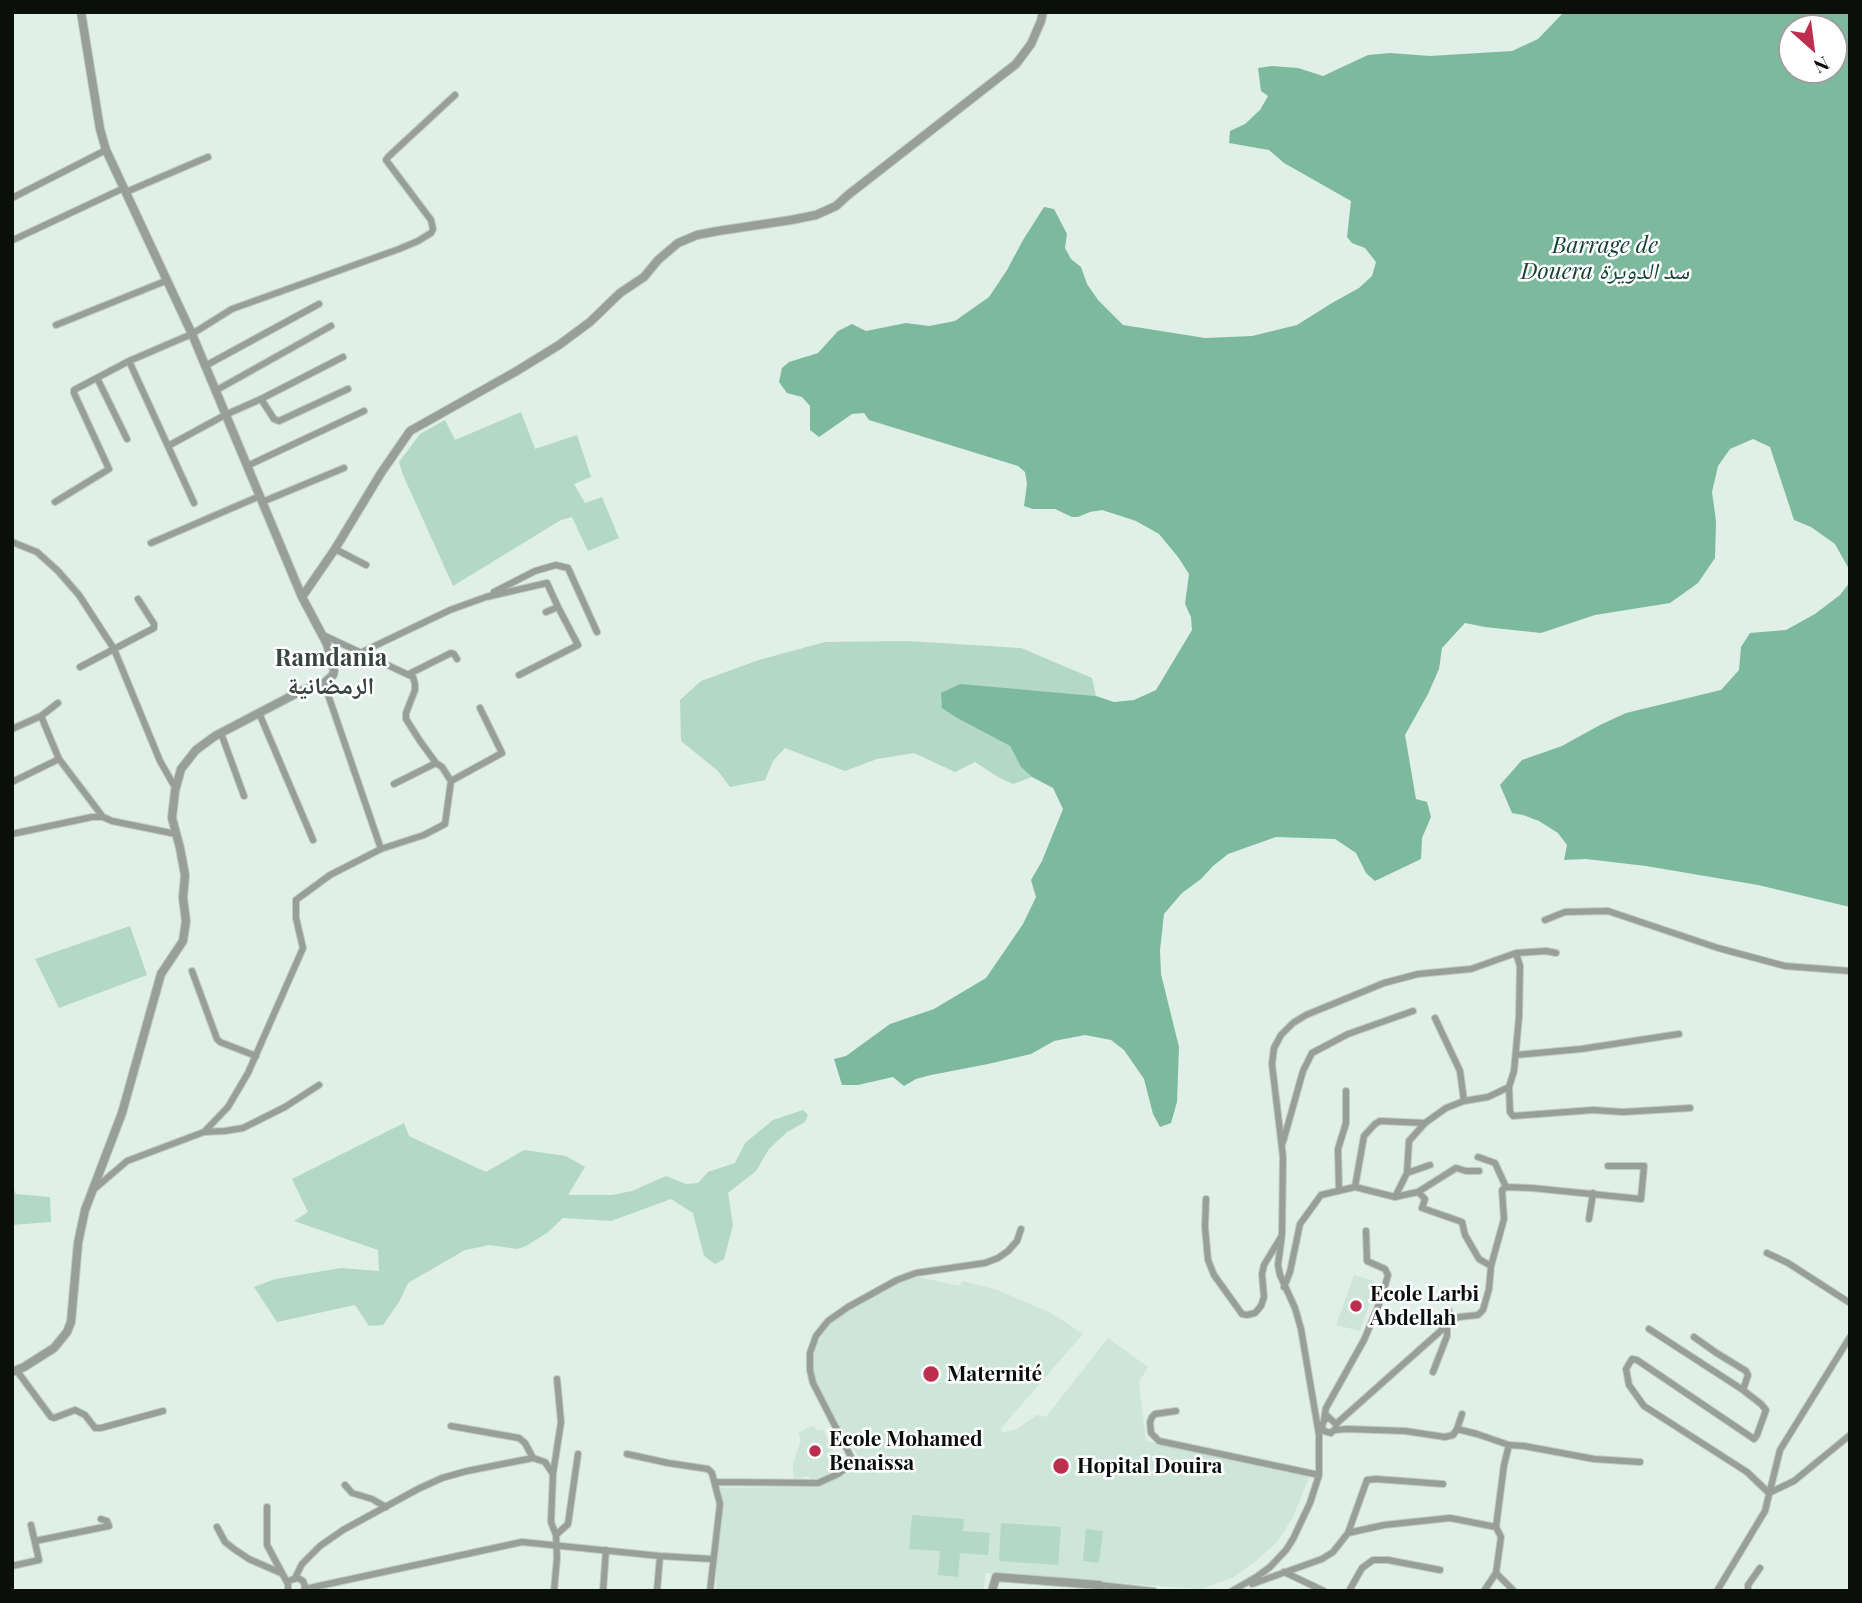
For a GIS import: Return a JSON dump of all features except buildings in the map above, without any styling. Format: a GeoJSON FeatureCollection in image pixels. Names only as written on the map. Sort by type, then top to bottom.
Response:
{"type":"FeatureCollection","features":[{"type":"Feature","properties":{"kind":"street"},"geometry":{"type":"LineString","coordinates":[[81,12],[100,129],[106,150],[168,280],[302,597],[327,644],[334,671],[324,683],[302,691],[221,733],[195,750],[181,769],[172,818],[184,875],[186,921],[183,941],[160,974],[122,1113],[85,1210],[78,1244],[71,1322],[67,1332],[54,1348],[14,1371],[54,1418],[75,1410],[85,1415],[95,1428],[101,1428],[163,1410]]}},
{"type":"Feature","properties":{"kind":"street"},"geometry":{"type":"LineString","coordinates":[[302,597],[410,430],[559,345],[590,322],[620,293],[644,277],[658,260],[678,243],[697,235],[816,215],[836,206],[1016,64],[1031,44],[1043,12]]}},
{"type":"Feature","properties":{"kind":"street"},"geometry":{"type":"LineString","coordinates":[[55,502],[109,469],[74,390],[129,361],[191,334],[232,309],[399,249],[431,233],[431,220],[386,160],[455,94]]}},
{"type":"Feature","properties":{"kind":"street"},"geometry":{"type":"LineString","coordinates":[[12,198],[106,150]]}},
{"type":"Feature","properties":{"kind":"street"},"geometry":{"type":"LineString","coordinates":[[13,240],[125,190],[208,157]]}},
{"type":"Feature","properties":{"kind":"street"},"geometry":{"type":"LineString","coordinates":[[55,325],[168,280]]}},
{"type":"Feature","properties":{"kind":"street"},"geometry":{"type":"LineString","coordinates":[[205,366],[319,304]]}},
{"type":"Feature","properties":{"kind":"street"},"geometry":{"type":"LineString","coordinates":[[215,391],[331,326]]}},
{"type":"Feature","properties":{"kind":"street"},"geometry":{"type":"LineString","coordinates":[[168,446],[343,357]]}},
{"type":"Feature","properties":{"kind":"street"},"geometry":{"type":"LineString","coordinates":[[129,361],[194,503]]}},
{"type":"Feature","properties":{"kind":"street"},"geometry":{"type":"LineString","coordinates":[[97,378],[127,439]]}},
{"type":"Feature","properties":{"kind":"street"},"geometry":{"type":"LineString","coordinates":[[261,399],[274,419],[279,421],[348,389]]}},
{"type":"Feature","properties":{"kind":"street"},"geometry":{"type":"LineString","coordinates":[[247,466],[364,411]]}},
{"type":"Feature","properties":{"kind":"street"},"geometry":{"type":"LineString","coordinates":[[150,543],[344,468]]}},
{"type":"Feature","properties":{"kind":"street"},"geometry":{"type":"LineString","coordinates":[[12,542],[37,552],[79,595],[114,649],[160,761],[176,789]]}},
{"type":"Feature","properties":{"kind":"street"},"geometry":{"type":"LineString","coordinates":[[335,549],[366,565]]}},
{"type":"Feature","properties":{"kind":"street"},"geometry":{"type":"LineString","coordinates":[[486,597],[535,571],[556,565],[569,568],[597,632]]}},
{"type":"Feature","properties":{"kind":"street"},"geometry":{"type":"LineString","coordinates":[[362,652],[450,610],[486,597],[547,583],[578,645],[519,675]]}},
{"type":"Feature","properties":{"kind":"street"},"geometry":{"type":"LineString","coordinates":[[80,667],[154,626],[138,599]]}},
{"type":"Feature","properties":{"kind":"street"},"geometry":{"type":"LineString","coordinates":[[546,612],[558,607]]}},
{"type":"Feature","properties":{"kind":"street"},"geometry":{"type":"LineString","coordinates":[[204,1132],[228,1107],[256,1056],[303,948],[296,918],[296,900],[330,875],[381,849],[424,835],[445,824],[451,781],[406,719],[415,684],[410,674],[321,634]]}},
{"type":"Feature","properties":{"kind":"street"},"geometry":{"type":"LineString","coordinates":[[410,674],[451,653],[457,659]]}},
{"type":"Feature","properties":{"kind":"street"},"geometry":{"type":"LineString","coordinates":[[324,683],[381,849]]}},
{"type":"Feature","properties":{"kind":"street"},"geometry":{"type":"LineString","coordinates":[[12,729],[41,716],[58,703]]}},
{"type":"Feature","properties":{"kind":"street"},"geometry":{"type":"LineString","coordinates":[[451,781],[502,753],[480,708]]}},
{"type":"Feature","properties":{"kind":"street"},"geometry":{"type":"LineString","coordinates":[[259,713],[313,840]]}},
{"type":"Feature","properties":{"kind":"street"},"geometry":{"type":"LineString","coordinates":[[41,716],[59,759],[103,817]]}},
{"type":"Feature","properties":{"kind":"street"},"geometry":{"type":"LineString","coordinates":[[221,733],[244,796]]}},
{"type":"Feature","properties":{"kind":"street"},"geometry":{"type":"LineString","coordinates":[[12,782],[59,759]]}},
{"type":"Feature","properties":{"kind":"street"},"geometry":{"type":"LineString","coordinates":[[394,784],[436,763]]}},
{"type":"Feature","properties":{"kind":"street"},"geometry":{"type":"LineString","coordinates":[[12,834],[103,817],[176,834]]}},
{"type":"Feature","properties":{"kind":"street"},"geometry":{"type":"LineString","coordinates":[[1545,920],[1565,912],[1608,911],[1718,948],[1785,966],[1850,971]]}},
{"type":"Feature","properties":{"kind":"street"},"geometry":{"type":"LineString","coordinates":[[1516,953],[1520,966],[1519,1017],[1514,1071],[1509,1087],[1510,1112],[1513,1116],[1593,1110],[1623,1112],[1690,1108]]}},
{"type":"Feature","properties":{"kind":"street"},"geometry":{"type":"LineString","coordinates":[[1233,1591],[1270,1567],[1286,1550],[1310,1503],[1319,1475],[1323,1419],[1299,1319],[1284,1287],[1278,1265],[1282,1234],[1282,1144],[1272,1064],[1274,1048],[1281,1035],[1306,1015],[1384,983],[1418,974],[1471,969],[1516,953],[1556,953]]}},
{"type":"Feature","properties":{"kind":"street"},"geometry":{"type":"LineString","coordinates":[[192,971],[217,1040],[256,1056]]}},
{"type":"Feature","properties":{"kind":"street"},"geometry":{"type":"LineString","coordinates":[[1282,1144],[1303,1071],[1312,1053],[1348,1034],[1413,1012]]}},
{"type":"Feature","properties":{"kind":"street"},"geometry":{"type":"LineString","coordinates":[[1435,1018],[1460,1071],[1464,1101]]}},
{"type":"Feature","properties":{"kind":"street"},"geometry":{"type":"LineString","coordinates":[[1516,1055],[1581,1049],[1679,1034]]}},
{"type":"Feature","properties":{"kind":"street"},"geometry":{"type":"LineString","coordinates":[[91,1192],[127,1161],[204,1132],[243,1128],[285,1107],[319,1085]]}},
{"type":"Feature","properties":{"kind":"street"},"geometry":{"type":"LineString","coordinates":[[1395,1197],[1406,1173],[1409,1141],[1425,1123],[1446,1108],[1464,1101],[1488,1097],[1509,1087]]}},
{"type":"Feature","properties":{"kind":"street"},"geometry":{"type":"LineString","coordinates":[[1339,1191],[1338,1149],[1346,1123],[1346,1090]]}},
{"type":"Feature","properties":{"kind":"street"},"geometry":{"type":"LineString","coordinates":[[1355,1187],[1364,1136],[1375,1124],[1380,1121],[1425,1123]]}},
{"type":"Feature","properties":{"kind":"street"},"geometry":{"type":"LineString","coordinates":[[1478,1157],[1495,1163],[1506,1187]]}},
{"type":"Feature","properties":{"kind":"street"},"geometry":{"type":"LineString","coordinates":[[1406,1173],[1430,1165]]}},
{"type":"Feature","properties":{"kind":"street"},"geometry":{"type":"LineString","coordinates":[[1506,1187],[1641,1199],[1644,1166],[1608,1166]]}},
{"type":"Feature","properties":{"kind":"street"},"geometry":{"type":"LineString","coordinates":[[1284,1287],[1290,1272],[1300,1224],[1321,1195],[1355,1187],[1395,1197],[1418,1192],[1456,1168],[1479,1171]]}},
{"type":"Feature","properties":{"kind":"street"},"geometry":{"type":"LineString","coordinates":[[1322,1433],[1331,1433],[1447,1325],[1459,1317],[1478,1315],[1483,1310],[1504,1219],[1502,1190],[1506,1187]]}},
{"type":"Feature","properties":{"kind":"street"},"geometry":{"type":"LineString","coordinates":[[1418,1192],[1425,1199],[1422,1208],[1462,1222],[1465,1236],[1479,1259],[1491,1266]]}},
{"type":"Feature","properties":{"kind":"street"},"geometry":{"type":"LineString","coordinates":[[1589,1219],[1593,1194]]}},
{"type":"Feature","properties":{"kind":"street"},"geometry":{"type":"LineString","coordinates":[[1206,1199],[1208,1260],[1213,1275],[1242,1314],[1255,1313],[1261,1306],[1264,1297],[1264,1265],[1282,1234]]}},
{"type":"Feature","properties":{"kind":"street"},"geometry":{"type":"LineString","coordinates":[[715,1482],[818,1483],[849,1466],[851,1457],[813,1383],[810,1353],[816,1336],[828,1321],[848,1307],[897,1280],[916,1273],[985,1263],[998,1258],[1017,1241],[1021,1229]]}},
{"type":"Feature","properties":{"kind":"street"},"geometry":{"type":"LineString","coordinates":[[1323,1419],[1364,1340],[1388,1275],[1385,1269],[1367,1261],[1366,1231]]}},
{"type":"Feature","properties":{"kind":"street"},"geometry":{"type":"LineString","coordinates":[[1767,1253],[1788,1263],[1850,1303]]}},
{"type":"Feature","properties":{"kind":"street"},"geometry":{"type":"LineString","coordinates":[[1433,1372],[1447,1336],[1447,1325],[1451,1318],[1449,1311]]}},
{"type":"Feature","properties":{"kind":"street"},"geometry":{"type":"LineString","coordinates":[[1649,1329],[1743,1390],[1766,1410],[1754,1439],[1632,1359],[1626,1369],[1629,1385],[1644,1406],[1746,1472],[1769,1493]]}},
{"type":"Feature","properties":{"kind":"street"},"geometry":{"type":"LineString","coordinates":[[1694,1337],[1746,1371],[1748,1376],[1743,1390]]}},
{"type":"Feature","properties":{"kind":"street"},"geometry":{"type":"LineString","coordinates":[[1717,1591],[1765,1511],[1780,1450],[1850,1337]]}},
{"type":"Feature","properties":{"kind":"street"},"geometry":{"type":"LineString","coordinates":[[554,1591],[556,1535],[551,1522],[553,1474],[561,1422],[557,1379]]}},
{"type":"Feature","properties":{"kind":"street"},"geometry":{"type":"LineString","coordinates":[[1176,1411],[1155,1414],[1152,1417],[1152,1433],[1159,1441],[1319,1475]]}},
{"type":"Feature","properties":{"kind":"street"},"geometry":{"type":"LineString","coordinates":[[1336,1427],[1405,1431],[1445,1437],[1453,1435],[1462,1414]]}},
{"type":"Feature","properties":{"kind":"street"},"geometry":{"type":"LineString","coordinates":[[1323,1419],[1334,1420],[1336,1427]]}},
{"type":"Feature","properties":{"kind":"street"},"geometry":{"type":"LineString","coordinates":[[451,1426],[519,1438],[533,1458]]}},
{"type":"Feature","properties":{"kind":"street"},"geometry":{"type":"LineString","coordinates":[[1449,1427],[1458,1427],[1509,1445],[1594,1459],[1640,1462]]}},
{"type":"Feature","properties":{"kind":"street"},"geometry":{"type":"LineString","coordinates":[[1769,1493],[1794,1481],[1850,1435]]}},
{"type":"Feature","properties":{"kind":"street"},"geometry":{"type":"LineString","coordinates":[[1484,1591],[1496,1573],[1501,1537],[1496,1527],[1509,1445]]}},
{"type":"Feature","properties":{"kind":"street"},"geometry":{"type":"LineString","coordinates":[[556,1535],[568,1524],[578,1454]]}},
{"type":"Feature","properties":{"kind":"street"},"geometry":{"type":"LineString","coordinates":[[627,1454],[708,1469],[712,1473],[720,1504],[710,1591]]}},
{"type":"Feature","properties":{"kind":"street"},"geometry":{"type":"LineString","coordinates":[[267,1507],[267,1545],[288,1587],[302,1563],[320,1546],[343,1530],[442,1478],[533,1458],[545,1462],[553,1474]]}},
{"type":"Feature","properties":{"kind":"street"},"geometry":{"type":"LineString","coordinates":[[1233,1591],[1322,1559],[1333,1552],[1348,1533],[1367,1480],[1443,1484]]}},
{"type":"Feature","properties":{"kind":"street"},"geometry":{"type":"LineString","coordinates":[[345,1485],[352,1493],[386,1507]]}},
{"type":"Feature","properties":{"kind":"street"},"geometry":{"type":"LineString","coordinates":[[35,1541],[109,1526],[107,1521],[101,1518]]}},
{"type":"Feature","properties":{"kind":"street"},"geometry":{"type":"LineString","coordinates":[[1348,1533],[1384,1525],[1450,1518],[1496,1527]]}},
{"type":"Feature","properties":{"kind":"street"},"geometry":{"type":"LineString","coordinates":[[12,1566],[40,1560],[32,1525]]}},
{"type":"Feature","properties":{"kind":"street"},"geometry":{"type":"LineString","coordinates":[[217,1527],[225,1542],[234,1549],[281,1573]]}},
{"type":"Feature","properties":{"kind":"street"},"geometry":{"type":"LineString","coordinates":[[295,1578],[303,1581],[305,1590],[522,1542],[712,1559]]}},
{"type":"Feature","properties":{"kind":"street"},"geometry":{"type":"LineString","coordinates":[[603,1591],[606,1550]]}},
{"type":"Feature","properties":{"kind":"street"},"geometry":{"type":"LineString","coordinates":[[657,1591],[660,1556]]}},
{"type":"Feature","properties":{"kind":"street"},"geometry":{"type":"LineString","coordinates":[[1349,1591],[1362,1568],[1373,1560],[1388,1560],[1440,1570]]}},
{"type":"Feature","properties":{"kind":"street"},"geometry":{"type":"LineString","coordinates":[[1748,1591],[1748,1585],[1760,1568]]}},
{"type":"Feature","properties":{"kind":"street"},"geometry":{"type":"LineString","coordinates":[[1284,1572],[1324,1591]]}},
{"type":"Feature","properties":{"kind":"street"},"geometry":{"type":"LineString","coordinates":[[1496,1573],[1514,1591]]}},
{"type":"Feature","properties":{"kind":"street"},"geometry":{"type":"LineString","coordinates":[[992,1591],[996,1577],[1154,1591]]}},
{"type":"Feature","properties":{"kind":"street"},"geometry":{"type":"LineString","coordinates":[[1025,1580],[1025,1591]]}},
{"type":"Feature","properties":{"kind":"street"},"geometry":{"type":"LineString","coordinates":[[1258,1582],[1259,1591]]}},
{"type":"Feature","properties":{"kind":"shaded area"},"geometry":{"type":"Polygon","coordinates":[[[521,412],[535,449],[577,435],[591,477],[574,484],[585,503],[602,497],[619,538],[588,551],[572,517],[561,520],[453,586],[399,462],[420,434],[445,420],[455,440],[521,412]]]}},
{"type":"Feature","properties":{"kind":"shaded area"},"geometry":{"type":"Polygon","coordinates":[[[907,641],[1021,648],[1092,678],[1096,696],[1016,689],[957,718],[1010,746],[1021,767],[1032,777],[1013,784],[975,762],[955,772],[914,753],[877,759],[845,771],[785,748],[773,761],[765,780],[730,787],[718,771],[681,741],[680,700],[701,681],[759,660],[825,642],[907,641]]]}},
{"type":"Feature","properties":{"kind":"shaded area"},"geometry":{"type":"Polygon","coordinates":[[[130,926],[147,975],[59,1008],[35,959],[130,926]]]}},
{"type":"Feature","properties":{"kind":"shaded area"},"geometry":{"type":"Polygon","coordinates":[[[803,1110],[808,1115],[805,1122],[787,1132],[769,1149],[756,1171],[728,1193],[733,1225],[724,1259],[715,1264],[704,1256],[693,1213],[671,1199],[611,1221],[563,1218],[547,1233],[517,1249],[490,1245],[465,1250],[408,1283],[383,1325],[369,1326],[355,1305],[277,1322],[254,1287],[275,1279],[341,1268],[379,1271],[378,1250],[294,1221],[308,1212],[292,1179],[404,1123],[409,1136],[486,1172],[524,1150],[566,1156],[585,1167],[568,1195],[612,1195],[632,1191],[666,1176],[686,1184],[698,1183],[708,1172],[735,1163],[745,1143],[773,1120],[803,1110]]]}},
{"type":"Feature","properties":{"kind":"shaded area"},"geometry":{"type":"Polygon","coordinates":[[[12,1186],[16,1194],[50,1197],[51,1222],[12,1225],[12,1186]]]}},
{"type":"Feature","properties":{"kind":"shaded area","name":"Ecole Larbi Abdellah"},"geometry":{"type":"Polygon","coordinates":[[[1354,1275],[1374,1281],[1372,1288],[1375,1289],[1360,1331],[1336,1325],[1354,1275]]]}},
{"type":"Feature","properties":{"kind":"shaded area","name":"Hopital Douira"},"geometry":{"type":"Polygon","coordinates":[[[913,1276],[960,1286],[962,1281],[995,1289],[1053,1314],[1083,1334],[1001,1428],[1002,1433],[1017,1429],[1037,1415],[1046,1417],[1108,1338],[1148,1367],[1139,1382],[1146,1441],[1309,1477],[1293,1517],[1278,1541],[1234,1577],[1201,1589],[986,1573],[983,1591],[716,1589],[720,1488],[815,1487],[837,1479],[863,1464],[819,1392],[812,1369],[813,1355],[826,1329],[837,1318],[913,1276]]]}},
{"type":"Feature","properties":{"kind":"shaded area","name":"Ecole Mohamed Benaissa"},"geometry":{"type":"Polygon","coordinates":[[[814,1425],[817,1431],[823,1429],[841,1468],[812,1481],[808,1476],[794,1480],[793,1464],[801,1439],[798,1433],[814,1425]]]}},
{"type":"Feature","properties":{"kind":"shaded area"},"geometry":{"type":"Polygon","coordinates":[[[912,1515],[964,1519],[963,1531],[990,1533],[988,1555],[960,1553],[958,1577],[938,1575],[940,1551],[909,1549],[912,1515]]]}},
{"type":"Feature","properties":{"kind":"shaded area"},"geometry":{"type":"Polygon","coordinates":[[[1001,1523],[1061,1527],[1058,1565],[999,1561],[1001,1523]]]}},
{"type":"Feature","properties":{"kind":"shaded area"},"geometry":{"type":"Polygon","coordinates":[[[1086,1529],[1103,1531],[1099,1563],[1083,1561],[1086,1529]]]}},
{"type":"Feature","properties":{"kind":"water","name":"Barrage de Douera سد الدويرة"},"geometry":{"type":"Polygon","coordinates":[[[1564,12],[1850,12],[1850,571],[1835,544],[1811,527],[1794,520],[1770,447],[1753,439],[1730,449],[1718,466],[1712,492],[1716,521],[1715,558],[1698,583],[1670,603],[1595,615],[1541,633],[1465,623],[1442,648],[1439,669],[1405,735],[1416,799],[1427,802],[1431,817],[1422,838],[1421,859],[1375,881],[1366,873],[1356,853],[1335,839],[1276,837],[1228,854],[1182,893],[1164,914],[1160,950],[1161,974],[1179,1047],[1177,1102],[1171,1123],[1160,1127],[1153,1114],[1144,1079],[1124,1050],[1111,1040],[1085,1035],[1054,1041],[1031,1054],[931,1075],[904,1086],[893,1077],[858,1085],[842,1085],[834,1059],[846,1056],[890,1024],[934,1009],[986,978],[1023,924],[1036,897],[1031,880],[1042,861],[1063,809],[1053,788],[1032,777],[1021,767],[1010,746],[942,708],[941,693],[960,684],[1096,696],[1114,702],[1134,700],[1156,690],[1192,630],[1191,617],[1185,604],[1189,574],[1159,534],[1136,521],[1102,510],[1072,517],[1055,509],[1033,509],[1024,506],[1027,484],[1025,472],[1018,466],[869,420],[864,413],[852,414],[819,437],[810,430],[810,406],[802,397],[787,393],[779,382],[782,368],[789,362],[818,353],[838,331],[852,324],[866,331],[906,323],[929,326],[955,321],[989,297],[1044,207],[1054,209],[1067,234],[1065,248],[1071,259],[1081,267],[1087,284],[1098,300],[1123,325],[1205,338],[1252,336],[1297,325],[1359,288],[1372,276],[1376,262],[1365,248],[1352,243],[1347,237],[1351,201],[1284,163],[1269,150],[1229,143],[1230,131],[1245,124],[1260,110],[1268,96],[1261,91],[1258,68],[1298,68],[1323,76],[1368,55],[1390,53],[1430,56],[1512,51],[1538,39],[1564,12]]]}},
{"type":"Feature","properties":{"kind":"water"},"geometry":{"type":"Polygon","coordinates":[[[1850,582],[1850,907],[1758,885],[1646,866],[1586,859],[1564,860],[1567,845],[1558,833],[1539,821],[1512,813],[1500,785],[1522,760],[1562,746],[1626,713],[1721,690],[1739,670],[1741,647],[1750,633],[1786,630],[1815,614],[1840,595],[1850,582]]]}},
{"type":"Feature","properties":{"kind":"place","name":"Ecole Larbi Abdellah"},"geometry":{"type":"Point","coordinates":[1356,1306]}},
{"type":"Feature","properties":{"kind":"place","name":"Maternité"},"geometry":{"type":"Point","coordinates":[931,1374]}},
{"type":"Feature","properties":{"kind":"place","name":"Ecole Mohamed Benaissa"},"geometry":{"type":"Point","coordinates":[815,1451]}},
{"type":"Feature","properties":{"kind":"place","name":"Hopital Douira"},"geometry":{"type":"Point","coordinates":[1061,1466]}},
{"type":"Feature","properties":{"kind":"district","name":"Ramdania الرمضانية"},"geometry":{"type":"Point","coordinates":[331,673]}}]}
